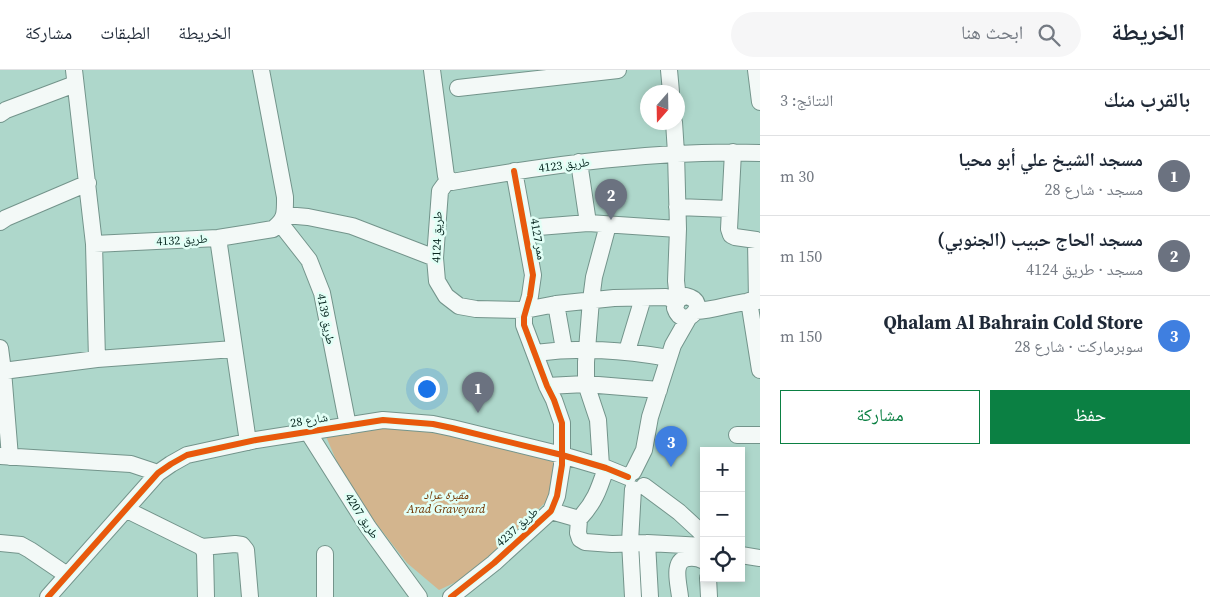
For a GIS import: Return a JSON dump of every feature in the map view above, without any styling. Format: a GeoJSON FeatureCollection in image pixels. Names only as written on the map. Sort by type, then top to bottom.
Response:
{"type":"FeatureCollection","features":[{"type":"Feature","properties":{"kind":"street"},"geometry":{"type":"LineString","coordinates":[[218,238],[274,229],[283,219],[285,198],[262,70]]}},
{"type":"Feature","properties":{"kind":"street"},"geometry":{"type":"LineString","coordinates":[[432,70],[450,181]]}},
{"type":"Feature","properties":{"kind":"street"},"geometry":{"type":"LineString","coordinates":[[458,88],[492,77],[618,70]]}},
{"type":"Feature","properties":{"kind":"street"},"geometry":{"type":"LineString","coordinates":[[669,70],[670,85]]}},
{"type":"Feature","properties":{"kind":"street"},"geometry":{"type":"LineString","coordinates":[[756,70],[760,100]]}},
{"type":"Feature","properties":{"kind":"street"},"geometry":{"type":"LineString","coordinates":[[0,114],[74,77],[94,244],[97,359]]}},
{"type":"Feature","properties":{"kind":"street"},"geometry":{"type":"LineString","coordinates":[[633,597],[630,542],[637,480],[646,458],[644,450],[650,417],[685,306],[676,281],[678,274],[678,228],[675,130]]}},
{"type":"Feature","properties":{"kind":"street"},"geometry":{"type":"LineString","coordinates":[[733,152],[729,209],[730,235],[758,240],[755,301],[760,370]]}},
{"type":"Feature","properties":{"kind":"street","name":"طريق 4123"},"geometry":{"type":"LineString","coordinates":[[450,181],[579,162],[676,153],[760,152]]}},
{"type":"Feature","properties":{"kind":"street"},"geometry":{"type":"LineString","coordinates":[[579,162],[588,223]]}},
{"type":"Feature","properties":{"kind":"street","name":"ممر 4127"},"geometry":{"type":"LineString","coordinates":[[514,171],[534,275],[525,310]]}},
{"type":"Feature","properties":{"kind":"street","name":"طريق 4124"},"geometry":{"type":"LineString","coordinates":[[450,181],[440,191],[435,258],[437,281],[446,296],[459,306],[476,309],[525,310],[591,300],[643,298],[668,298],[685,306]]}},
{"type":"Feature","properties":{"kind":"street"},"geometry":{"type":"LineString","coordinates":[[0,222],[88,183]]}},
{"type":"Feature","properties":{"kind":"street"},"geometry":{"type":"LineString","coordinates":[[677,207],[729,209]]}},
{"type":"Feature","properties":{"kind":"street"},"geometry":{"type":"LineString","coordinates":[[283,219],[352,226],[435,258]]}},
{"type":"Feature","properties":{"kind":"street","name":"طريق 4139"},"geometry":{"type":"LineString","coordinates":[[283,219],[309,260],[322,293],[348,426]]}},
{"type":"Feature","properties":{"kind":"street"},"geometry":{"type":"LineString","coordinates":[[526,228],[588,223],[678,228]]}},
{"type":"Feature","properties":{"kind":"street"},"geometry":{"type":"LineString","coordinates":[[608,225],[596,270],[591,300],[586,384],[598,420],[603,467],[597,494],[591,506],[580,518],[578,533],[584,542],[612,544],[647,543],[682,552],[700,547]]}},
{"type":"Feature","properties":{"kind":"street","name":"طريق 4132"},"geometry":{"type":"LineString","coordinates":[[94,244],[218,238],[248,442]]}},
{"type":"Feature","properties":{"kind":"street"},"geometry":{"type":"LineString","coordinates":[[627,351],[643,298]]}},
{"type":"Feature","properties":{"kind":"street"},"geometry":{"type":"LineString","coordinates":[[685,306],[717,309],[727,304],[755,301]]}},
{"type":"Feature","properties":{"kind":"street"},"geometry":{"type":"LineString","coordinates":[[556,304],[564,349]]}},
{"type":"Feature","properties":{"kind":"street","name":"طريق 4237"},"geometry":{"type":"LineString","coordinates":[[451,597],[494,563],[551,511],[557,496],[562,455],[562,423],[524,325],[525,310]]}},
{"type":"Feature","properties":{"kind":"street"},"geometry":{"type":"LineString","coordinates":[[0,348],[3,371],[5,456],[132,464],[158,473]]}},
{"type":"Feature","properties":{"kind":"street"},"geometry":{"type":"LineString","coordinates":[[3,371],[97,359],[234,349]]}},
{"type":"Feature","properties":{"kind":"street"},"geometry":{"type":"LineString","coordinates":[[535,353],[564,349],[671,352]]}},
{"type":"Feature","properties":{"kind":"street"},"geometry":{"type":"LineString","coordinates":[[547,386],[586,384],[659,390]]}},
{"type":"Feature","properties":{"kind":"street","name":"شارع 28"},"geometry":{"type":"LineString","coordinates":[[48,597],[158,473],[187,455],[248,442],[383,420],[433,424],[562,455],[603,467],[637,480],[679,512],[700,531]]}},
{"type":"Feature","properties":{"kind":"street","name":"طريق 4207"},"geometry":{"type":"LineString","coordinates":[[308,432],[368,527],[419,597]]}},
{"type":"Feature","properties":{"kind":"street"},"geometry":{"type":"LineString","coordinates":[[737,435],[760,435]]}},
{"type":"Feature","properties":{"kind":"street"},"geometry":{"type":"LineString","coordinates":[[127,510],[202,548],[205,553],[206,597]]}},
{"type":"Feature","properties":{"kind":"street","name":"طريق 4237"},"geometry":{"type":"LineString","coordinates":[[551,511],[580,518]]}},
{"type":"Feature","properties":{"kind":"street"},"geometry":{"type":"LineString","coordinates":[[0,543],[26,547],[66,575]]}},
{"type":"Feature","properties":{"kind":"street"},"geometry":{"type":"LineString","coordinates":[[647,543],[650,597]]}},
{"type":"Feature","properties":{"kind":"street"},"geometry":{"type":"LineString","coordinates":[[202,548],[235,544],[242,545],[246,550],[250,597]]}},
{"type":"Feature","properties":{"kind":"street"},"geometry":{"type":"LineString","coordinates":[[682,552],[685,558],[695,557],[700,559]]}},
{"type":"Feature","properties":{"kind":"street"},"geometry":{"type":"LineString","coordinates":[[680,597],[677,570],[682,552]]}},
{"type":"Feature","properties":{"kind":"street"},"geometry":{"type":"LineString","coordinates":[[325,554],[326,597]]}},
{"type":"Feature","properties":{"kind":"street"},"geometry":{"type":"LineString","coordinates":[[745,556],[760,559]]}},
{"type":"Feature","properties":{"kind":"street"},"geometry":{"type":"LineString","coordinates":[[708,582],[709,597]]}},
{"type":"Feature","properties":{"kind":"green space","name":"مقبرة عراد Arad Graveyard"},"geometry":{"type":"Polygon","coordinates":[[[387,425],[436,428],[560,464],[555,493],[471,575],[439,590],[407,563],[371,517],[339,467],[325,434],[387,425]]]}},
{"type":"Feature","properties":{"kind":"cycle path"},"geometry":{"type":"LineString","coordinates":[[451,597],[494,563],[551,511],[557,496],[562,465],[562,423],[524,325],[533,275],[514,171]]}},
{"type":"Feature","properties":{"kind":"cycle path"},"geometry":{"type":"LineString","coordinates":[[48,597],[158,473],[187,455],[256,440],[383,420],[433,424],[562,455],[606,468],[628,477]]}},
{"type":"Feature","properties":{"kind":"place","name":"مسجد الحاج حبيب (الجنوبي)"},"geometry":{"type":"Point","coordinates":[611,220]}},
{"type":"Feature","properties":{"kind":"place","name":"مسجد الشيخ علي أبو محيا"},"geometry":{"type":"Point","coordinates":[478,413]}},
{"type":"Feature","properties":{"kind":"place","name":"Qhalam Al Bahrain Cold Store"},"geometry":{"type":"Point","coordinates":[671,467]}}]}
